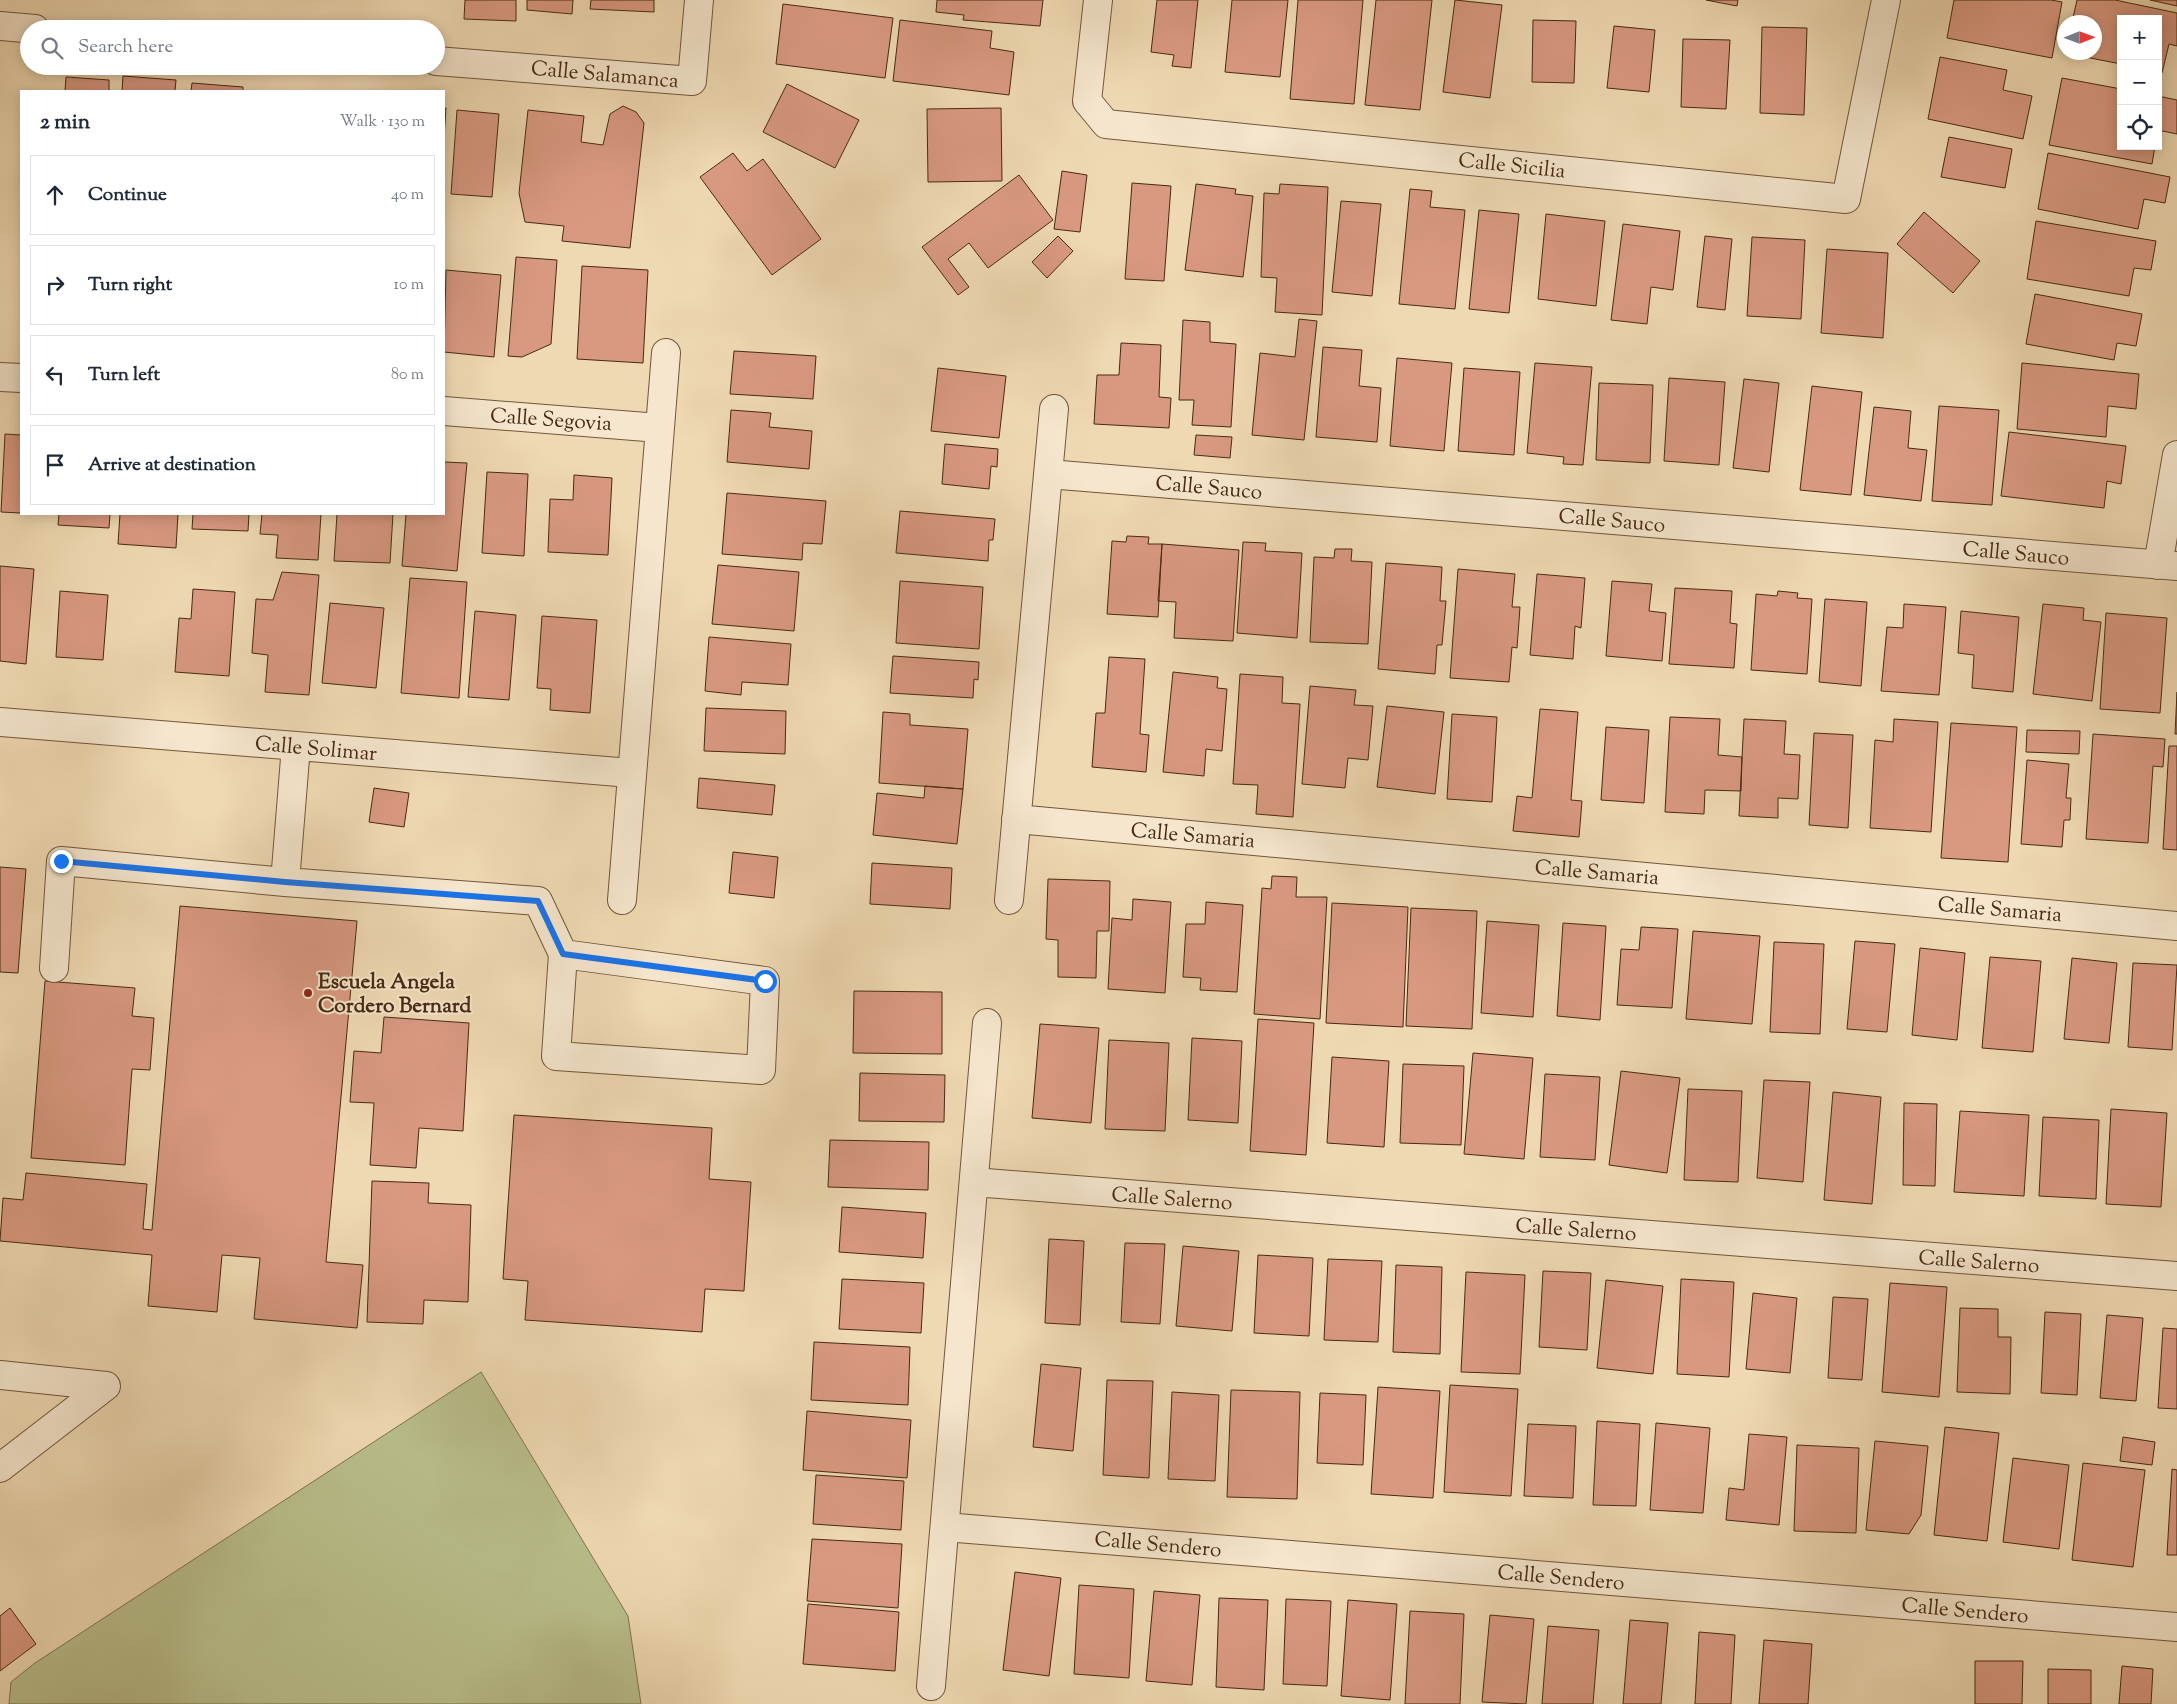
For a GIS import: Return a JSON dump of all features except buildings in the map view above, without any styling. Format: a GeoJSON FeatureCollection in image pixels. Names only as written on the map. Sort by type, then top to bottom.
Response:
{"type":"FeatureCollection","features":[{"type":"Feature","properties":{"kind":"street","name":"Calle Salamanca"},"geometry":{"type":"LineString","coordinates":[[445,62],[692,81],[699,0]]}},
{"type":"Feature","properties":{"kind":"street","name":"Calle Sicilia"},"geometry":{"type":"LineString","coordinates":[[1098,0],[1087,100],[1106,124],[1846,199],[1886,0]]}},
{"type":"Feature","properties":{"kind":"street"},"geometry":{"type":"LineString","coordinates":[[0,26],[20,28]]}},
{"type":"Feature","properties":{"kind":"street"},"geometry":{"type":"LineString","coordinates":[[622,900],[666,353]]}},
{"type":"Feature","properties":{"kind":"street"},"geometry":{"type":"LineString","coordinates":[[0,377],[20,378]]}},
{"type":"Feature","properties":{"kind":"street"},"geometry":{"type":"LineString","coordinates":[[1009,900],[1054,409]]}},
{"type":"Feature","properties":{"kind":"street","name":"Calle Segovia"},"geometry":{"type":"LineString","coordinates":[[445,411],[659,428]]}},
{"type":"Feature","properties":{"kind":"street"},"geometry":{"type":"LineString","coordinates":[[2167,566],[2177,455]]}},
{"type":"Feature","properties":{"kind":"street","name":"Calle Sauco"},"geometry":{"type":"LineString","coordinates":[[1048,474],[2167,566]]}},
{"type":"Feature","properties":{"kind":"street","name":"Calle Solimar"},"geometry":{"type":"LineString","coordinates":[[0,722],[631,773]]}},
{"type":"Feature","properties":{"kind":"street"},"geometry":{"type":"LineString","coordinates":[[285,882],[296,746]]}},
{"type":"Feature","properties":{"kind":"street","name":"Calle Samaria"},"geometry":{"type":"LineString","coordinates":[[1016,819],[2177,926]]}},
{"type":"Feature","properties":{"kind":"street"},"geometry":{"type":"LineString","coordinates":[[54,968],[61,861],[285,882],[538,901],[563,954],[556,1056],[761,1070],[765,981],[563,954]]}},
{"type":"Feature","properties":{"kind":"street"},"geometry":{"type":"LineString","coordinates":[[931,1686],[987,1023]]}},
{"type":"Feature","properties":{"kind":"street","name":"Calle Salerno"},"geometry":{"type":"LineString","coordinates":[[974,1182],[2177,1276]]}},
{"type":"Feature","properties":{"kind":"street"},"geometry":{"type":"LineString","coordinates":[[0,1375],[106,1386],[0,1468]]}},
{"type":"Feature","properties":{"kind":"street","name":"Calle Sendero"},"geometry":{"type":"LineString","coordinates":[[945,1527],[2177,1627]]}},
{"type":"Feature","properties":{"kind":"green space"},"geometry":{"type":"Polygon","coordinates":[[[481,1372],[628,1616],[641,1704],[9,1704],[11,1682],[35,1663],[481,1372]]]}},
{"type":"Feature","properties":{"kind":"place","name":"Escuela Angela Cordero Bernard"},"geometry":{"type":"Point","coordinates":[308,993]}},
{"type":"Feature","properties":{"kind":"route"},"geometry":{"type":"LineString","coordinates":[[61,861],[285,882],[538,901],[563,954],[765,981]]}}]}
